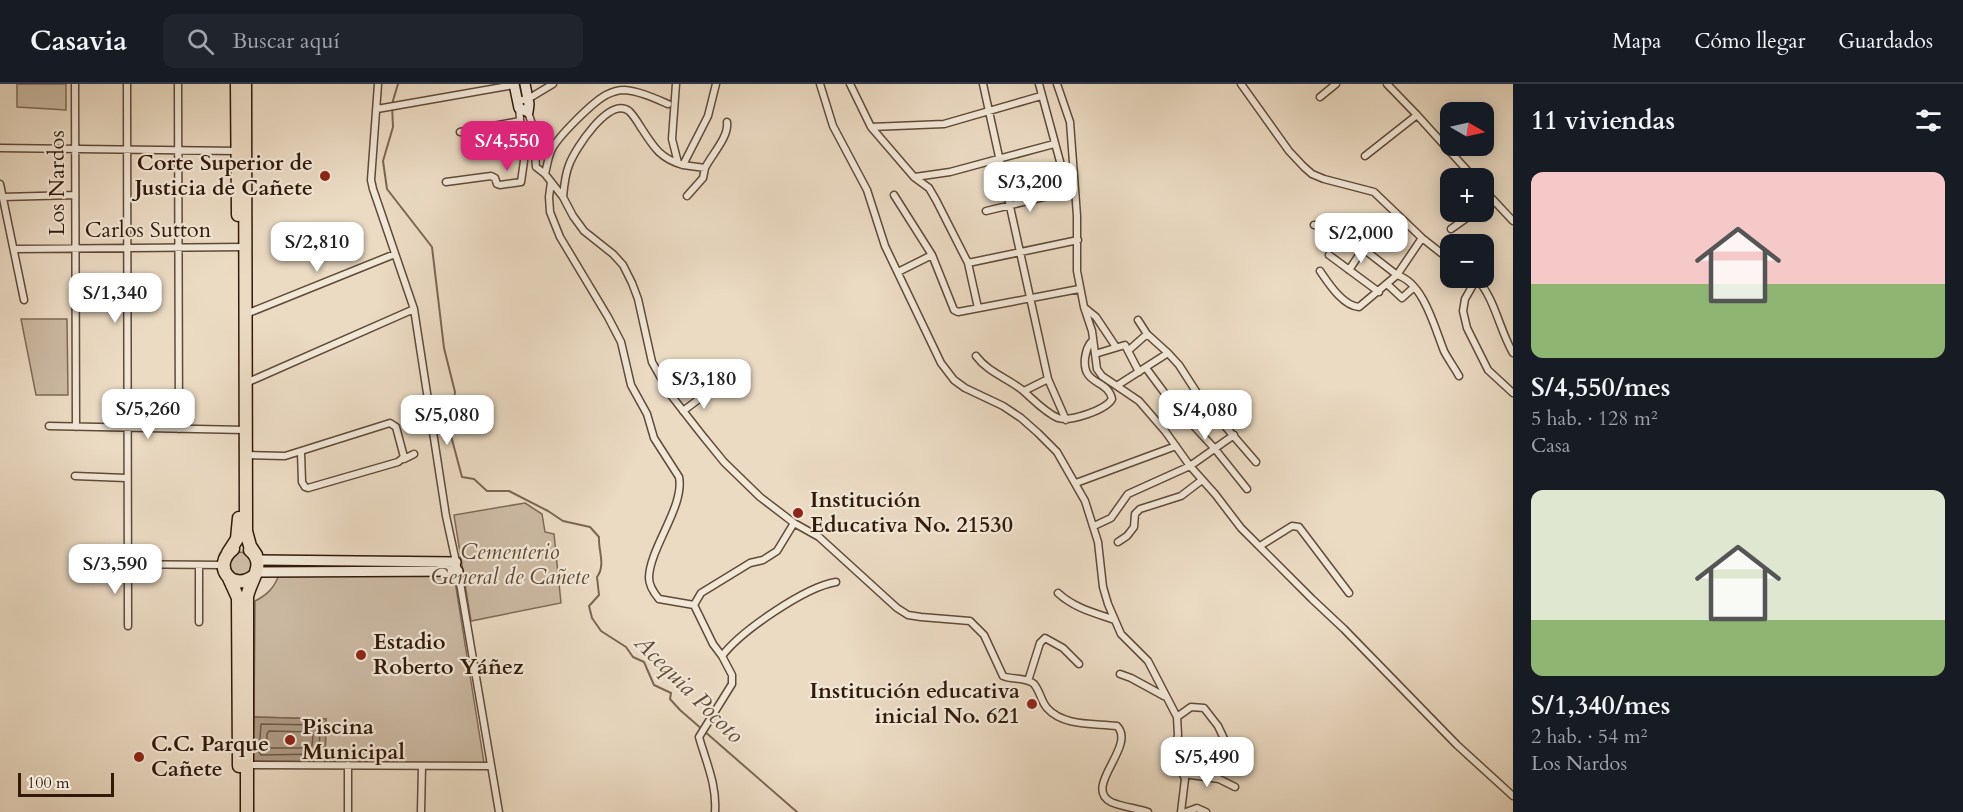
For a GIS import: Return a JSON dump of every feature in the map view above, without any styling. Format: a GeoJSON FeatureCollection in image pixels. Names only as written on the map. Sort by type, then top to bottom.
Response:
{"type":"FeatureCollection","features":[{"type":"Feature","properties":{"kind":"highway"},"geometry":{"type":"LineString","coordinates":[[237,84],[241,101],[242,150],[242,430],[239,531],[228,553],[226,571],[238,598],[243,765],[247,812]]}},
{"type":"Feature","properties":{"kind":"highway"},"geometry":{"type":"LineString","coordinates":[[241,101],[245,84]]}},
{"type":"Feature","properties":{"kind":"highway"},"geometry":{"type":"LineString","coordinates":[[239,812],[243,765],[247,597],[256,566],[246,531],[246,455],[242,430],[246,383],[246,314],[242,248]]}},
{"type":"Feature","properties":{"kind":"highway"},"geometry":{"type":"LineString","coordinates":[[228,553],[233,549],[246,548],[256,566]]}},
{"type":"Feature","properties":{"kind":"highway"},"geometry":{"type":"LineString","coordinates":[[226,571],[234,581],[241,582],[256,566]]}},
{"type":"Feature","properties":{"kind":"street","name":"Los Nardos"},"geometry":{"type":"LineString","coordinates":[[75,84],[76,427]]}},
{"type":"Feature","properties":{"kind":"street"},"geometry":{"type":"LineString","coordinates":[[127,84],[128,626]]}},
{"type":"Feature","properties":{"kind":"street"},"geometry":{"type":"LineString","coordinates":[[178,84],[179,429]]}},
{"type":"Feature","properties":{"kind":"street"},"geometry":{"type":"LineString","coordinates":[[378,84],[371,180],[414,309],[435,449],[499,812]]}},
{"type":"Feature","properties":{"kind":"street"},"geometry":{"type":"LineString","coordinates":[[377,109],[514,84],[521,107],[533,127],[536,166],[563,197],[584,231],[613,254],[623,266],[638,299],[652,362],[670,394],[724,462],[759,497],[794,523],[819,537],[897,608],[908,615],[970,621],[984,635],[1003,676],[1034,684],[1049,711],[1076,724],[1118,726],[1122,742],[1104,778],[1102,789],[1110,801],[1148,812]]}},
{"type":"Feature","properties":{"kind":"street"},"geometry":{"type":"LineString","coordinates":[[525,84],[528,99]]}},
{"type":"Feature","properties":{"kind":"street"},"geometry":{"type":"LineString","coordinates":[[446,182],[491,176],[500,185],[521,182],[524,161],[521,107],[528,99],[553,84]]}},
{"type":"Feature","properties":{"kind":"street"},"geometry":{"type":"LineString","coordinates":[[676,84],[672,139],[681,164]]}},
{"type":"Feature","properties":{"kind":"street"},"geometry":{"type":"LineString","coordinates":[[681,164],[708,116],[716,84]]}},
{"type":"Feature","properties":{"kind":"street"},"geometry":{"type":"LineString","coordinates":[[820,84],[833,126],[867,190],[885,246],[941,363],[954,380],[1021,418],[1057,452],[1085,501],[1098,542],[1103,587],[1115,620],[1121,634],[1148,661],[1177,717],[1178,735],[1174,752],[1184,774],[1182,812]]}},
{"type":"Feature","properties":{"kind":"street"},"geometry":{"type":"LineString","coordinates":[[850,84],[871,127],[914,177],[928,188],[936,200],[968,263],[978,308]]}},
{"type":"Feature","properties":{"kind":"street"},"geometry":{"type":"LineString","coordinates":[[983,84],[1048,379],[1066,420]]}},
{"type":"Feature","properties":{"kind":"street"},"geometry":{"type":"LineString","coordinates":[[1039,84],[1068,191]]}},
{"type":"Feature","properties":{"kind":"street"},"geometry":{"type":"LineString","coordinates":[[1057,84],[1070,122],[1076,194],[1077,271],[1079,289],[1092,331],[1097,369],[1102,376],[1139,400],[1241,528],[1344,629],[1457,746],[1513,796]]}},
{"type":"Feature","properties":{"kind":"street"},"geometry":{"type":"LineString","coordinates":[[1241,84],[1289,151],[1312,174],[1374,192],[1440,252]]}},
{"type":"Feature","properties":{"kind":"street"},"geometry":{"type":"LineString","coordinates":[[1320,97],[1336,84]]}},
{"type":"Feature","properties":{"kind":"street"},"geometry":{"type":"LineString","coordinates":[[1387,84],[1465,168]]}},
{"type":"Feature","properties":{"kind":"street"},"geometry":{"type":"LineString","coordinates":[[544,173],[551,151],[557,142],[593,104],[605,95],[625,90],[668,104]]}},
{"type":"Feature","properties":{"kind":"street"},"geometry":{"type":"LineString","coordinates":[[871,127],[944,124],[1041,96]]}},
{"type":"Feature","properties":{"kind":"street"},"geometry":{"type":"LineString","coordinates":[[563,197],[569,164],[579,145],[592,128],[618,108],[630,112],[659,154],[681,164],[705,168]]}},
{"type":"Feature","properties":{"kind":"street"},"geometry":{"type":"LineString","coordinates":[[1365,156],[1417,115]]}},
{"type":"Feature","properties":{"kind":"street"},"geometry":{"type":"LineString","coordinates":[[460,132],[520,121]]}},
{"type":"Feature","properties":{"kind":"street"},"geometry":{"type":"LineString","coordinates":[[687,196],[703,178],[705,168],[724,136],[727,122]]}},
{"type":"Feature","properties":{"kind":"street"},"geometry":{"type":"LineString","coordinates":[[914,177],[950,172],[1054,144]]}},
{"type":"Feature","properties":{"kind":"street"},"geometry":{"type":"LineString","coordinates":[[0,148],[242,150]]}},
{"type":"Feature","properties":{"kind":"street"},"geometry":{"type":"LineString","coordinates":[[550,182],[550,212],[560,237],[608,316],[621,342],[631,385],[647,414],[654,438],[679,477],[676,501],[652,563],[649,579],[652,590],[659,599],[694,605]]}},
{"type":"Feature","properties":{"kind":"street"},"geometry":{"type":"LineString","coordinates":[[0,184],[24,300]]}},
{"type":"Feature","properties":{"kind":"street"},"geometry":{"type":"LineString","coordinates":[[986,211],[1068,191],[1076,194]]}},
{"type":"Feature","properties":{"kind":"street"},"geometry":{"type":"LineString","coordinates":[[3,197],[75,195]]}},
{"type":"Feature","properties":{"kind":"street"},"geometry":{"type":"LineString","coordinates":[[894,195],[932,255],[954,310],[958,312],[1079,289]]}},
{"type":"Feature","properties":{"kind":"street"},"geometry":{"type":"LineString","coordinates":[[1494,201],[1513,221]]}},
{"type":"Feature","properties":{"kind":"street"},"geometry":{"type":"LineString","coordinates":[[1451,230],[1462,222]]}},
{"type":"Feature","properties":{"kind":"street"},"geometry":{"type":"LineString","coordinates":[[1314,225],[1339,230],[1407,280],[1430,311],[1444,352],[1459,376]]}},
{"type":"Feature","properties":{"kind":"street"},"geometry":{"type":"LineString","coordinates":[[1320,271],[1334,290],[1359,308],[1398,275],[1422,238]]}},
{"type":"Feature","properties":{"kind":"street"},"geometry":{"type":"LineString","coordinates":[[968,263],[1078,240]]}},
{"type":"Feature","properties":{"kind":"street","name":"Carlos Sutton"},"geometry":{"type":"LineString","coordinates":[[14,249],[242,248]]}},
{"type":"Feature","properties":{"kind":"street"},"geometry":{"type":"LineString","coordinates":[[1349,270],[1363,249]]}},
{"type":"Feature","properties":{"kind":"street"},"geometry":{"type":"LineString","coordinates":[[246,314],[396,254]]}},
{"type":"Feature","properties":{"kind":"street"},"geometry":{"type":"LineString","coordinates":[[898,272],[932,255]]}},
{"type":"Feature","properties":{"kind":"street"},"geometry":{"type":"LineString","coordinates":[[1329,255],[1379,292]]}},
{"type":"Feature","properties":{"kind":"street"},"geometry":{"type":"LineString","coordinates":[[1387,284],[1402,298],[1413,288]]}},
{"type":"Feature","properties":{"kind":"street"},"geometry":{"type":"LineString","coordinates":[[1471,288],[1465,299],[1463,312],[1467,328],[1488,370],[1513,393]]}},
{"type":"Feature","properties":{"kind":"street"},"geometry":{"type":"LineString","coordinates":[[1483,288],[1490,297],[1504,338],[1513,353]]}},
{"type":"Feature","properties":{"kind":"street"},"geometry":{"type":"LineString","coordinates":[[1084,307],[1096,317],[1116,347]]}},
{"type":"Feature","properties":{"kind":"street"},"geometry":{"type":"LineString","coordinates":[[246,383],[414,309]]}},
{"type":"Feature","properties":{"kind":"street"},"geometry":{"type":"LineString","coordinates":[[1138,320],[1147,334],[1179,365],[1199,396],[1256,462]]}},
{"type":"Feature","properties":{"kind":"street"},"geometry":{"type":"LineString","coordinates":[[1129,350],[1147,334]]}},
{"type":"Feature","properties":{"kind":"street"},"geometry":{"type":"LineString","coordinates":[[976,356],[988,370],[1023,391],[1054,416],[1066,420],[1105,407],[1112,399],[1109,390],[1090,378],[1085,370],[1086,354],[1092,341]]}},
{"type":"Feature","properties":{"kind":"street"},"geometry":{"type":"LineString","coordinates":[[1095,354],[1125,345],[1139,372]]}},
{"type":"Feature","properties":{"kind":"street"},"geometry":{"type":"LineString","coordinates":[[1118,385],[1168,353]]}},
{"type":"Feature","properties":{"kind":"street"},"geometry":{"type":"LineString","coordinates":[[1146,368],[1169,399],[1215,449],[1247,489]]}},
{"type":"Feature","properties":{"kind":"street"},"geometry":{"type":"LineString","coordinates":[[1023,391],[1048,379]]}},
{"type":"Feature","properties":{"kind":"street"},"geometry":{"type":"LineString","coordinates":[[683,411],[711,390]]}},
{"type":"Feature","properties":{"kind":"street"},"geometry":{"type":"LineString","coordinates":[[246,455],[285,456],[390,423],[396,427],[404,459]]}},
{"type":"Feature","properties":{"kind":"street"},"geometry":{"type":"LineString","coordinates":[[49,426],[242,430]]}},
{"type":"Feature","properties":{"kind":"street"},"geometry":{"type":"LineString","coordinates":[[1094,526],[1112,518],[1128,494],[1190,466],[1234,435]]}},
{"type":"Feature","properties":{"kind":"street"},"geometry":{"type":"LineString","coordinates":[[1076,483],[1176,446]]}},
{"type":"Feature","properties":{"kind":"street"},"geometry":{"type":"LineString","coordinates":[[301,452],[302,482],[304,487],[308,488],[414,454]]}},
{"type":"Feature","properties":{"kind":"street"},"geometry":{"type":"LineString","coordinates":[[75,476],[126,478]]}},
{"type":"Feature","properties":{"kind":"street"},"geometry":{"type":"LineString","coordinates":[[1118,542],[1134,527],[1135,514],[1140,509],[1181,496],[1202,480]]}},
{"type":"Feature","properties":{"kind":"street"},"geometry":{"type":"LineString","coordinates":[[694,605],[701,593],[750,563],[763,560],[777,551],[794,523]]}},
{"type":"Feature","properties":{"kind":"street"},"geometry":{"type":"LineString","coordinates":[[1260,546],[1292,526],[1299,527],[1349,593]]}},
{"type":"Feature","properties":{"kind":"street"},"geometry":{"type":"LineString","coordinates":[[106,564],[199,565],[226,571]]}},
{"type":"Feature","properties":{"kind":"street"},"geometry":{"type":"LineString","coordinates":[[199,565],[199,622]]}},
{"type":"Feature","properties":{"kind":"street"},"geometry":{"type":"LineString","coordinates":[[256,566],[457,567]]}},
{"type":"Feature","properties":{"kind":"street"},"geometry":{"type":"LineString","coordinates":[[722,656],[732,643],[804,592],[836,582]]}},
{"type":"Feature","properties":{"kind":"street"},"geometry":{"type":"LineString","coordinates":[[1058,593],[1078,607],[1115,620]]}},
{"type":"Feature","properties":{"kind":"street"},"geometry":{"type":"LineString","coordinates":[[694,605],[713,644],[732,675],[732,684],[700,732],[699,739],[714,788],[715,812]]}},
{"type":"Feature","properties":{"kind":"street"},"geometry":{"type":"LineString","coordinates":[[1028,681],[1040,642],[1045,638],[1063,648],[1079,664]]}},
{"type":"Feature","properties":{"kind":"street"},"geometry":{"type":"LineString","coordinates":[[1120,674],[1165,696]]}},
{"type":"Feature","properties":{"kind":"street"},"geometry":{"type":"LineString","coordinates":[[1177,717],[1191,708],[1204,708],[1218,726],[1236,764]]}},
{"type":"Feature","properties":{"kind":"street"},"geometry":{"type":"LineString","coordinates":[[243,765],[490,766]]}},
{"type":"Feature","properties":{"kind":"street"},"geometry":{"type":"LineString","coordinates":[[348,765],[348,812]]}},
{"type":"Feature","properties":{"kind":"street"},"geometry":{"type":"LineString","coordinates":[[421,812],[422,766]]}},
{"type":"Feature","properties":{"kind":"street"},"geometry":{"type":"LineString","coordinates":[[1184,774],[1219,778],[1235,788]]}},
{"type":"Feature","properties":{"kind":"street"},"geometry":{"type":"LineString","coordinates":[[1186,812],[1197,808],[1206,812]]}},
{"type":"Feature","properties":{"kind":"green space"},"geometry":{"type":"Polygon","coordinates":[[[17,84],[66,84],[66,110],[17,107],[17,84]]]}},
{"type":"Feature","properties":{"kind":"green space"},"geometry":{"type":"Polygon","coordinates":[[[21,319],[67,319],[68,395],[36,395],[21,319]]]}},
{"type":"Feature","properties":{"kind":"green space","name":"Cementerio General de Cañete"},"geometry":{"type":"Polygon","coordinates":[[[525,503],[542,514],[545,532],[554,534],[561,603],[471,621],[454,515],[525,503]]]}},
{"type":"Feature","properties":{"kind":"green space"},"geometry":{"type":"Polygon","coordinates":[[[234,553],[248,553],[254,569],[245,578],[230,573],[228,560],[234,553]]]}},
{"type":"Feature","properties":{"kind":"green space","name":"Estadio Roberto Yáñez"},"geometry":{"type":"Polygon","coordinates":[[[279,575],[454,575],[484,763],[325,762],[326,719],[254,717],[255,601],[270,591],[279,575]]]}},
{"type":"Feature","properties":{"kind":"water","name":"Piscina Municipal"},"geometry":{"type":"Polygon","coordinates":[[[254,717],[326,719],[325,762],[253,761],[254,717]]]}},
{"type":"Feature","properties":{"kind":"waterway","name":"Acequia Pocoto"},"geometry":{"type":"LineString","coordinates":[[398,84],[392,104],[393,127],[383,161],[387,189],[432,247],[444,348],[455,392],[450,432],[462,477],[474,479],[487,491],[509,491],[563,521],[590,527],[599,537],[601,568],[597,577],[599,595],[589,606],[592,618],[601,631],[626,647],[633,657],[644,662],[654,685],[671,693],[670,699],[680,710],[797,812]]}},
{"type":"Feature","properties":{"kind":"place","name":"Corte Superior de Justicia de Cañete"},"geometry":{"type":"Point","coordinates":[325,176]}},
{"type":"Feature","properties":{"kind":"place","name":"Institución Educativa No. 21530"},"geometry":{"type":"Point","coordinates":[798,513]}},
{"type":"Feature","properties":{"kind":"place","name":"Estadio Roberto Yáñez"},"geometry":{"type":"Point","coordinates":[361,655]}},
{"type":"Feature","properties":{"kind":"place","name":"Institución educativa inicial No. 621"},"geometry":{"type":"Point","coordinates":[1032,704]}},
{"type":"Feature","properties":{"kind":"place","name":"Piscina Municipal"},"geometry":{"type":"Point","coordinates":[290,740]}},
{"type":"Feature","properties":{"kind":"place","name":"C.C. Parque Cañete"},"geometry":{"type":"Point","coordinates":[139,757]}}]}
